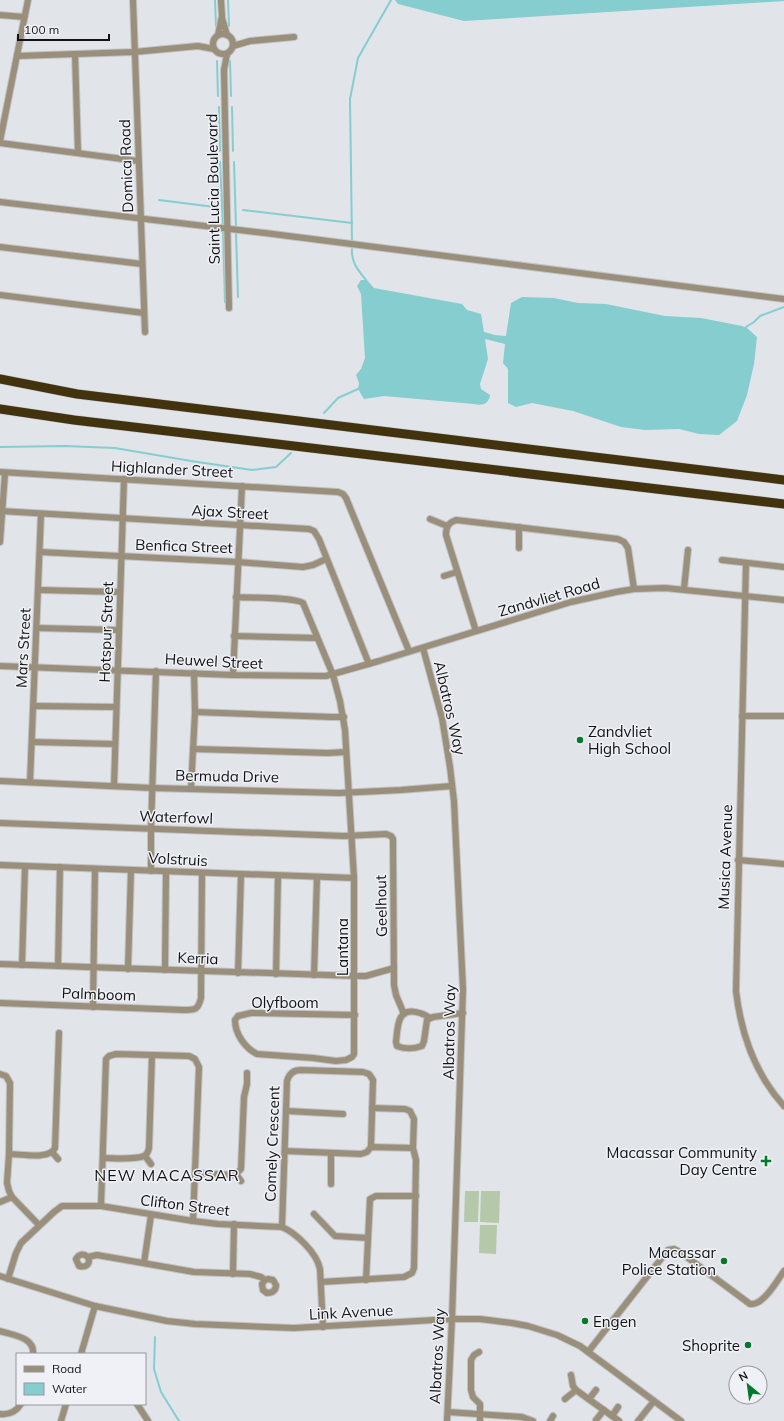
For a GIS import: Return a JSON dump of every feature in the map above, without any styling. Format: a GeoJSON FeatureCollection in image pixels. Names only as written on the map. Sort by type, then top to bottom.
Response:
{"type":"FeatureCollection","features":[{"type":"Feature","properties":{"kind":"highway"},"geometry":{"type":"LineString","coordinates":[[0,380],[77,394],[784,480]]}},
{"type":"Feature","properties":{"kind":"highway"},"geometry":{"type":"LineString","coordinates":[[0,383],[56,389]]}},
{"type":"Feature","properties":{"kind":"highway"},"geometry":{"type":"LineString","coordinates":[[0,410],[784,504]]}},
{"type":"Feature","properties":{"kind":"street"},"geometry":{"type":"LineString","coordinates":[[28,0],[0,142],[138,161]]}},
{"type":"Feature","properties":{"kind":"street","name":"Domica Road"},"geometry":{"type":"LineString","coordinates":[[132,0],[145,332]]}},
{"type":"Feature","properties":{"kind":"street"},"geometry":{"type":"LineString","coordinates":[[221,0],[222,16],[233,46]]}},
{"type":"Feature","properties":{"kind":"street"},"geometry":{"type":"LineString","coordinates":[[0,15],[24,18]]}},
{"type":"Feature","properties":{"kind":"street"},"geometry":{"type":"LineString","coordinates":[[214,49],[213,44],[222,16]]}},
{"type":"Feature","properties":{"kind":"street"},"geometry":{"type":"LineString","coordinates":[[198,46],[216,38],[229,37],[250,41]]}},
{"type":"Feature","properties":{"kind":"street"},"geometry":{"type":"LineString","coordinates":[[17,56],[134,52],[198,46],[214,49],[219,53],[227,54],[233,46],[250,41],[294,37]]}},
{"type":"Feature","properties":{"kind":"street","name":"Saint Lucia Boulevard"},"geometry":{"type":"LineString","coordinates":[[219,53],[224,70]]}},
{"type":"Feature","properties":{"kind":"street"},"geometry":{"type":"LineString","coordinates":[[75,54],[78,153]]}},
{"type":"Feature","properties":{"kind":"street","name":"Saint Lucia Boulevard"},"geometry":{"type":"LineString","coordinates":[[227,54],[224,70],[229,308]]}},
{"type":"Feature","properties":{"kind":"street"},"geometry":{"type":"LineString","coordinates":[[0,202],[784,299]]}},
{"type":"Feature","properties":{"kind":"street"},"geometry":{"type":"LineString","coordinates":[[0,247],[142,264]]}},
{"type":"Feature","properties":{"kind":"street"},"geometry":{"type":"LineString","coordinates":[[0,295],[144,313]]}},
{"type":"Feature","properties":{"kind":"street"},"geometry":{"type":"LineString","coordinates":[[0,542],[3,472]]}},
{"type":"Feature","properties":{"kind":"street","name":"Highlander Street"},"geometry":{"type":"LineString","coordinates":[[3,472],[338,492],[343,494],[346,498],[409,651]]}},
{"type":"Feature","properties":{"kind":"street","name":"Hotspur Street"},"geometry":{"type":"LineString","coordinates":[[114,786],[114,744],[118,670],[118,630],[124,479]]}},
{"type":"Feature","properties":{"kind":"street"},"geometry":{"type":"LineString","coordinates":[[233,675],[242,486]]}},
{"type":"Feature","properties":{"kind":"street","name":"Ajax Street"},"geometry":{"type":"LineString","coordinates":[[1,511],[309,529],[314,531],[319,539],[369,664]]}},
{"type":"Feature","properties":{"kind":"street","name":"Mars Street"},"geometry":{"type":"LineString","coordinates":[[30,782],[41,514]]}},
{"type":"Feature","properties":{"kind":"street"},"geometry":{"type":"LineString","coordinates":[[430,519],[448,526]]}},
{"type":"Feature","properties":{"kind":"street"},"geometry":{"type":"LineString","coordinates":[[476,631],[446,535],[448,526],[452,522],[460,520],[618,538],[624,542],[629,552],[634,590]]}},
{"type":"Feature","properties":{"kind":"street"},"geometry":{"type":"LineString","coordinates":[[519,527],[519,548]]}},
{"type":"Feature","properties":{"kind":"street"},"geometry":{"type":"LineString","coordinates":[[684,590],[688,550]]}},
{"type":"Feature","properties":{"kind":"street","name":"Benfica Street"},"geometry":{"type":"LineString","coordinates":[[40,552],[303,566],[313,565],[326,559]]}},
{"type":"Feature","properties":{"kind":"street"},"geometry":{"type":"LineString","coordinates":[[722,560],[784,567]]}},
{"type":"Feature","properties":{"kind":"street","name":"Musica Avenue"},"geometry":{"type":"LineString","coordinates":[[746,563],[735,979],[738,1008],[743,1032],[753,1060],[768,1086],[784,1106]]}},
{"type":"Feature","properties":{"kind":"street"},"geometry":{"type":"LineString","coordinates":[[444,576],[457,572]]}},
{"type":"Feature","properties":{"kind":"street","name":"Zandvliet Road"},"geometry":{"type":"LineString","coordinates":[[423,648],[586,598],[634,590],[664,588],[784,600]]}},
{"type":"Feature","properties":{"kind":"street"},"geometry":{"type":"LineString","coordinates":[[39,590],[120,592]]}},
{"type":"Feature","properties":{"kind":"street","name":"Lantana"},"geometry":{"type":"LineString","coordinates":[[236,598],[299,600],[303,603],[333,675],[344,717],[354,878],[355,1015],[354,1054],[352,1057]]}},
{"type":"Feature","properties":{"kind":"street"},"geometry":{"type":"LineString","coordinates":[[37,628],[118,630]]}},
{"type":"Feature","properties":{"kind":"street"},"geometry":{"type":"LineString","coordinates":[[234,636],[317,638]]}},
{"type":"Feature","properties":{"kind":"street","name":"Heuwel Street"},"geometry":{"type":"LineString","coordinates":[[0,666],[292,677],[326,676],[423,648]]}},
{"type":"Feature","properties":{"kind":"street","name":"Albatros Way"},"geometry":{"type":"LineString","coordinates":[[423,648],[445,732],[452,786],[462,942],[463,1013],[447,1421]]}},
{"type":"Feature","properties":{"kind":"street"},"geometry":{"type":"LineString","coordinates":[[151,871],[156,671]]}},
{"type":"Feature","properties":{"kind":"street"},"geometry":{"type":"LineString","coordinates":[[191,788],[195,712],[194,673]]}},
{"type":"Feature","properties":{"kind":"street"},"geometry":{"type":"LineString","coordinates":[[34,706],[116,707]]}},
{"type":"Feature","properties":{"kind":"street"},"geometry":{"type":"LineString","coordinates":[[195,712],[332,718],[344,717]]}},
{"type":"Feature","properties":{"kind":"street"},"geometry":{"type":"LineString","coordinates":[[742,716],[784,716]]}},
{"type":"Feature","properties":{"kind":"street"},"geometry":{"type":"LineString","coordinates":[[32,742],[114,744]]}},
{"type":"Feature","properties":{"kind":"street"},"geometry":{"type":"LineString","coordinates":[[193,749],[328,753],[346,752]]}},
{"type":"Feature","properties":{"kind":"street","name":"Bermuda Drive"},"geometry":{"type":"LineString","coordinates":[[0,781],[152,788],[349,792],[452,786]]}},
{"type":"Feature","properties":{"kind":"street","name":"Waterfowl"},"geometry":{"type":"LineString","coordinates":[[0,823],[351,836]]}},
{"type":"Feature","properties":{"kind":"street","name":"Geelhout"},"geometry":{"type":"LineString","coordinates":[[351,836],[386,834],[391,836],[393,839],[394,985],[396,995],[404,1014]]}},
{"type":"Feature","properties":{"kind":"street"},"geometry":{"type":"LineString","coordinates":[[738,860],[784,864]]}},
{"type":"Feature","properties":{"kind":"street","name":"Volstruis"},"geometry":{"type":"LineString","coordinates":[[0,865],[95,868],[202,874],[354,878]]}},
{"type":"Feature","properties":{"kind":"street"},"geometry":{"type":"LineString","coordinates":[[22,965],[25,866]]}},
{"type":"Feature","properties":{"kind":"street"},"geometry":{"type":"LineString","coordinates":[[58,966],[60,867]]}},
{"type":"Feature","properties":{"kind":"street"},"geometry":{"type":"LineString","coordinates":[[93,1007],[95,868]]}},
{"type":"Feature","properties":{"kind":"street"},"geometry":{"type":"LineString","coordinates":[[128,969],[131,870]]}},
{"type":"Feature","properties":{"kind":"street"},"geometry":{"type":"LineString","coordinates":[[165,970],[166,872]]}},
{"type":"Feature","properties":{"kind":"street"},"geometry":{"type":"LineString","coordinates":[[201,971],[202,874]]}},
{"type":"Feature","properties":{"kind":"street"},"geometry":{"type":"LineString","coordinates":[[238,973],[241,875]]}},
{"type":"Feature","properties":{"kind":"street"},"geometry":{"type":"LineString","coordinates":[[276,974],[278,876]]}},
{"type":"Feature","properties":{"kind":"street"},"geometry":{"type":"LineString","coordinates":[[314,975],[317,877]]}},
{"type":"Feature","properties":{"kind":"street","name":"Kerria"},"geometry":{"type":"LineString","coordinates":[[0,964],[355,976],[366,976],[394,968]]}},
{"type":"Feature","properties":{"kind":"street","name":"Palmboom"},"geometry":{"type":"LineString","coordinates":[[0,1003],[184,1010],[197,1008],[201,998],[201,971]]}},
{"type":"Feature","properties":{"kind":"street"},"geometry":{"type":"LineString","coordinates":[[430,1018],[426,1023],[424,1042],[422,1046],[415,1048],[402,1048],[397,1046],[396,1042],[401,1018],[404,1014],[419,1012],[430,1018],[463,1013]]}},
{"type":"Feature","properties":{"kind":"street","name":"Olyfboom"},"geometry":{"type":"LineString","coordinates":[[352,1057],[346,1060],[336,1061],[257,1054],[251,1052],[246,1046],[235,1027],[235,1020],[238,1016],[251,1013],[355,1015]]}},
{"type":"Feature","properties":{"kind":"street"},"geometry":{"type":"LineString","coordinates":[[9,1154],[42,1155],[52,1152],[55,1148],[59,1033]]}},
{"type":"Feature","properties":{"kind":"street"},"geometry":{"type":"LineString","coordinates":[[50,1053],[58,1053]]}},
{"type":"Feature","properties":{"kind":"street"},"geometry":{"type":"LineString","coordinates":[[101,1206],[105,1061],[109,1056],[116,1054],[188,1056],[195,1059],[198,1064],[196,1173],[193,1221]]}},
{"type":"Feature","properties":{"kind":"street"},"geometry":{"type":"LineString","coordinates":[[145,1156],[149,1148],[152,1055]]}},
{"type":"Feature","properties":{"kind":"street","name":"Comely Crescent"},"geometry":{"type":"LineString","coordinates":[[282,1227],[288,1076],[294,1071],[301,1070],[363,1072],[369,1074],[372,1080],[371,1147]]}},
{"type":"Feature","properties":{"kind":"street"},"geometry":{"type":"LineString","coordinates":[[196,1173],[228,1175],[239,1172],[242,1166],[244,1097],[247,1084],[247,1073]]}},
{"type":"Feature","properties":{"kind":"street"},"geometry":{"type":"LineString","coordinates":[[0,1074],[6,1076],[10,1083],[7,1183],[12,1197],[39,1226]]}},
{"type":"Feature","properties":{"kind":"street"},"geometry":{"type":"LineString","coordinates":[[236,1097],[244,1097]]}},
{"type":"Feature","properties":{"kind":"street"},"geometry":{"type":"LineString","coordinates":[[321,1282],[404,1278],[412,1273],[414,1268],[416,1160],[413,1148],[414,1119],[410,1112],[405,1109],[372,1108]]}},
{"type":"Feature","properties":{"kind":"street"},"geometry":{"type":"LineString","coordinates":[[287,1111],[343,1114]]}},
{"type":"Feature","properties":{"kind":"street"},"geometry":{"type":"LineString","coordinates":[[285,1151],[361,1154],[366,1152],[371,1147],[413,1148]]}},
{"type":"Feature","properties":{"kind":"street"},"geometry":{"type":"LineString","coordinates":[[52,1152],[58,1159]]}},
{"type":"Feature","properties":{"kind":"street"},"geometry":{"type":"LineString","coordinates":[[330,1184],[331,1153]]}},
{"type":"Feature","properties":{"kind":"street"},"geometry":{"type":"LineString","coordinates":[[103,1158],[134,1158],[145,1156]]}},
{"type":"Feature","properties":{"kind":"street"},"geometry":{"type":"LineString","coordinates":[[145,1156],[151,1164]]}},
{"type":"Feature","properties":{"kind":"street"},"geometry":{"type":"LineString","coordinates":[[236,1174],[241,1181]]}},
{"type":"Feature","properties":{"kind":"street"},"geometry":{"type":"LineString","coordinates":[[366,1280],[369,1202],[371,1197],[416,1196]]}},
{"type":"Feature","properties":{"kind":"street"},"geometry":{"type":"LineString","coordinates":[[0,1202],[12,1197]]}},
{"type":"Feature","properties":{"kind":"street","name":"Clifton Street"},"geometry":{"type":"LineString","coordinates":[[8,1279],[16,1253],[21,1243],[62,1206],[101,1206],[193,1221],[282,1227]]}},
{"type":"Feature","properties":{"kind":"street"},"geometry":{"type":"LineString","coordinates":[[314,1214],[335,1236],[368,1238]]}},
{"type":"Feature","properties":{"kind":"street"},"geometry":{"type":"LineString","coordinates":[[144,1263],[151,1215]]}},
{"type":"Feature","properties":{"kind":"street"},"geometry":{"type":"LineString","coordinates":[[233,1274],[234,1224]]}},
{"type":"Feature","properties":{"kind":"street"},"geometry":{"type":"LineString","coordinates":[[282,1227],[291,1232],[316,1258],[319,1265],[323,1327]]}},
{"type":"Feature","properties":{"kind":"street"},"geometry":{"type":"LineString","coordinates":[[588,1352],[665,1252],[671,1249],[677,1250],[750,1304],[754,1305],[760,1302],[784,1271]]}},
{"type":"Feature","properties":{"kind":"street"},"geometry":{"type":"LineString","coordinates":[[88,1257],[97,1255],[194,1272],[258,1276],[265,1280]]}},
{"type":"Feature","properties":{"kind":"street","name":"Link Avenue"},"geometry":{"type":"LineString","coordinates":[[0,1276],[95,1306],[159,1320],[195,1324],[294,1328],[452,1319],[512,1322],[557,1335],[580,1346],[681,1421]]}},
{"type":"Feature","properties":{"kind":"street"},"geometry":{"type":"LineString","coordinates":[[81,1353],[95,1306]]}},
{"type":"Feature","properties":{"kind":"street"},"geometry":{"type":"LineString","coordinates":[[0,1331],[28,1341],[33,1347],[33,1353]]}},
{"type":"Feature","properties":{"kind":"street"},"geometry":{"type":"LineString","coordinates":[[479,1352],[474,1355],[471,1360],[471,1390],[473,1397],[480,1404],[480,1418]]}},
{"type":"Feature","properties":{"kind":"street"},"geometry":{"type":"LineString","coordinates":[[571,1375],[573,1386],[576,1390],[619,1421]]}},
{"type":"Feature","properties":{"kind":"street"},"geometry":{"type":"LineString","coordinates":[[565,1399],[576,1390]]}},
{"type":"Feature","properties":{"kind":"street"},"geometry":{"type":"LineString","coordinates":[[589,1399],[596,1390]]}},
{"type":"Feature","properties":{"kind":"street"},"geometry":{"type":"LineString","coordinates":[[638,1421],[654,1401]]}},
{"type":"Feature","properties":{"kind":"street"},"geometry":{"type":"LineString","coordinates":[[0,1414],[8,1414],[13,1412],[20,1405]]}},
{"type":"Feature","properties":{"kind":"street"},"geometry":{"type":"LineString","coordinates":[[61,1421],[66,1405]]}},
{"type":"Feature","properties":{"kind":"street"},"geometry":{"type":"LineString","coordinates":[[138,1405],[148,1421]]}},
{"type":"Feature","properties":{"kind":"street"},"geometry":{"type":"LineString","coordinates":[[612,1416],[618,1407]]}},
{"type":"Feature","properties":{"kind":"street"},"geometry":{"type":"LineString","coordinates":[[596,1420],[604,1410]]}},
{"type":"Feature","properties":{"kind":"street"},"geometry":{"type":"LineString","coordinates":[[448,1412],[480,1418],[522,1417],[533,1421]]}},
{"type":"Feature","properties":{"kind":"green space"},"geometry":{"type":"Polygon","coordinates":[[[465,1191],[479,1191],[478,1222],[464,1222],[465,1191]]]}},
{"type":"Feature","properties":{"kind":"green space"},"geometry":{"type":"Polygon","coordinates":[[[481,1191],[500,1191],[499,1223],[480,1222],[481,1191]]]}},
{"type":"Feature","properties":{"kind":"green space"},"geometry":{"type":"Polygon","coordinates":[[[480,1225],[497,1225],[496,1254],[479,1253],[480,1225]]]}},
{"type":"Feature","properties":{"kind":"water"},"geometry":{"type":"Polygon","coordinates":[[[395,0],[784,1],[464,21],[398,4],[395,0]]]}},
{"type":"Feature","properties":{"kind":"water"},"geometry":{"type":"Polygon","coordinates":[[[361,280],[367,280],[374,288],[462,304],[467,310],[481,314],[484,332],[495,335],[506,336],[511,303],[522,297],[554,298],[578,303],[606,304],[665,316],[701,318],[742,326],[747,328],[757,337],[754,364],[747,395],[737,421],[719,435],[699,434],[679,429],[645,430],[621,427],[573,411],[532,403],[516,407],[508,403],[508,369],[503,363],[505,344],[485,339],[488,359],[480,384],[481,389],[490,395],[485,404],[477,405],[384,396],[364,399],[358,389],[359,383],[356,375],[361,369],[365,358],[361,294],[357,286],[361,280]]]}},
{"type":"Feature","properties":{"kind":"waterway"},"geometry":{"type":"LineString","coordinates":[[215,0],[216,26]]}},
{"type":"Feature","properties":{"kind":"waterway"},"geometry":{"type":"LineString","coordinates":[[228,0],[229,26]]}},
{"type":"Feature","properties":{"kind":"waterway"},"geometry":{"type":"LineString","coordinates":[[352,241],[350,99],[358,58],[391,0]]}},
{"type":"Feature","properties":{"kind":"waterway"},"geometry":{"type":"LineString","coordinates":[[217,61],[218,96]]}},
{"type":"Feature","properties":{"kind":"waterway"},"geometry":{"type":"LineString","coordinates":[[230,61],[231,96]]}},
{"type":"Feature","properties":{"kind":"waterway"},"geometry":{"type":"LineString","coordinates":[[219,107],[220,151]]}},
{"type":"Feature","properties":{"kind":"waterway"},"geometry":{"type":"LineString","coordinates":[[232,107],[233,151]]}},
{"type":"Feature","properties":{"kind":"waterway"},"geometry":{"type":"LineString","coordinates":[[220,162],[223,226]]}},
{"type":"Feature","properties":{"kind":"waterway"},"geometry":{"type":"LineString","coordinates":[[234,162],[236,227]]}},
{"type":"Feature","properties":{"kind":"waterway"},"geometry":{"type":"LineString","coordinates":[[159,200],[215,207]]}},
{"type":"Feature","properties":{"kind":"waterway"},"geometry":{"type":"LineString","coordinates":[[243,210],[352,223]]}},
{"type":"Feature","properties":{"kind":"waterway"},"geometry":{"type":"LineString","coordinates":[[223,231],[225,302]]}},
{"type":"Feature","properties":{"kind":"waterway"},"geometry":{"type":"LineString","coordinates":[[236,233],[238,297]]}},
{"type":"Feature","properties":{"kind":"waterway"},"geometry":{"type":"LineString","coordinates":[[352,249],[354,262],[366,280]]}},
{"type":"Feature","properties":{"kind":"waterway"},"geometry":{"type":"LineString","coordinates":[[746,327],[760,316],[784,307]]}},
{"type":"Feature","properties":{"kind":"waterway"},"geometry":{"type":"LineString","coordinates":[[324,413],[338,398],[358,389]]}},
{"type":"Feature","properties":{"kind":"waterway"},"geometry":{"type":"LineString","coordinates":[[0,447],[65,446],[115,448],[252,470],[276,467],[291,453]]}},
{"type":"Feature","properties":{"kind":"waterway"},"geometry":{"type":"LineString","coordinates":[[155,1337],[154,1369],[161,1392],[179,1421]]}},
{"type":"Feature","properties":{"kind":"place","name":"Zandvliet High School"},"geometry":{"type":"Point","coordinates":[580,740]}},
{"type":"Feature","properties":{"kind":"place","name":"Macassar Community Day Centre"},"geometry":{"type":"Point","coordinates":[766,1161]}},
{"type":"Feature","properties":{"kind":"place","name":"Macassar Police Station"},"geometry":{"type":"Point","coordinates":[724,1261]}},
{"type":"Feature","properties":{"kind":"place","name":"Engen"},"geometry":{"type":"Point","coordinates":[585,1321]}},
{"type":"Feature","properties":{"kind":"place","name":"Shoprite"},"geometry":{"type":"Point","coordinates":[748,1345]}},
{"type":"Feature","properties":{"kind":"district","name":"NEW MACASSAR"},"geometry":{"type":"Point","coordinates":[167,1175]}}]}
